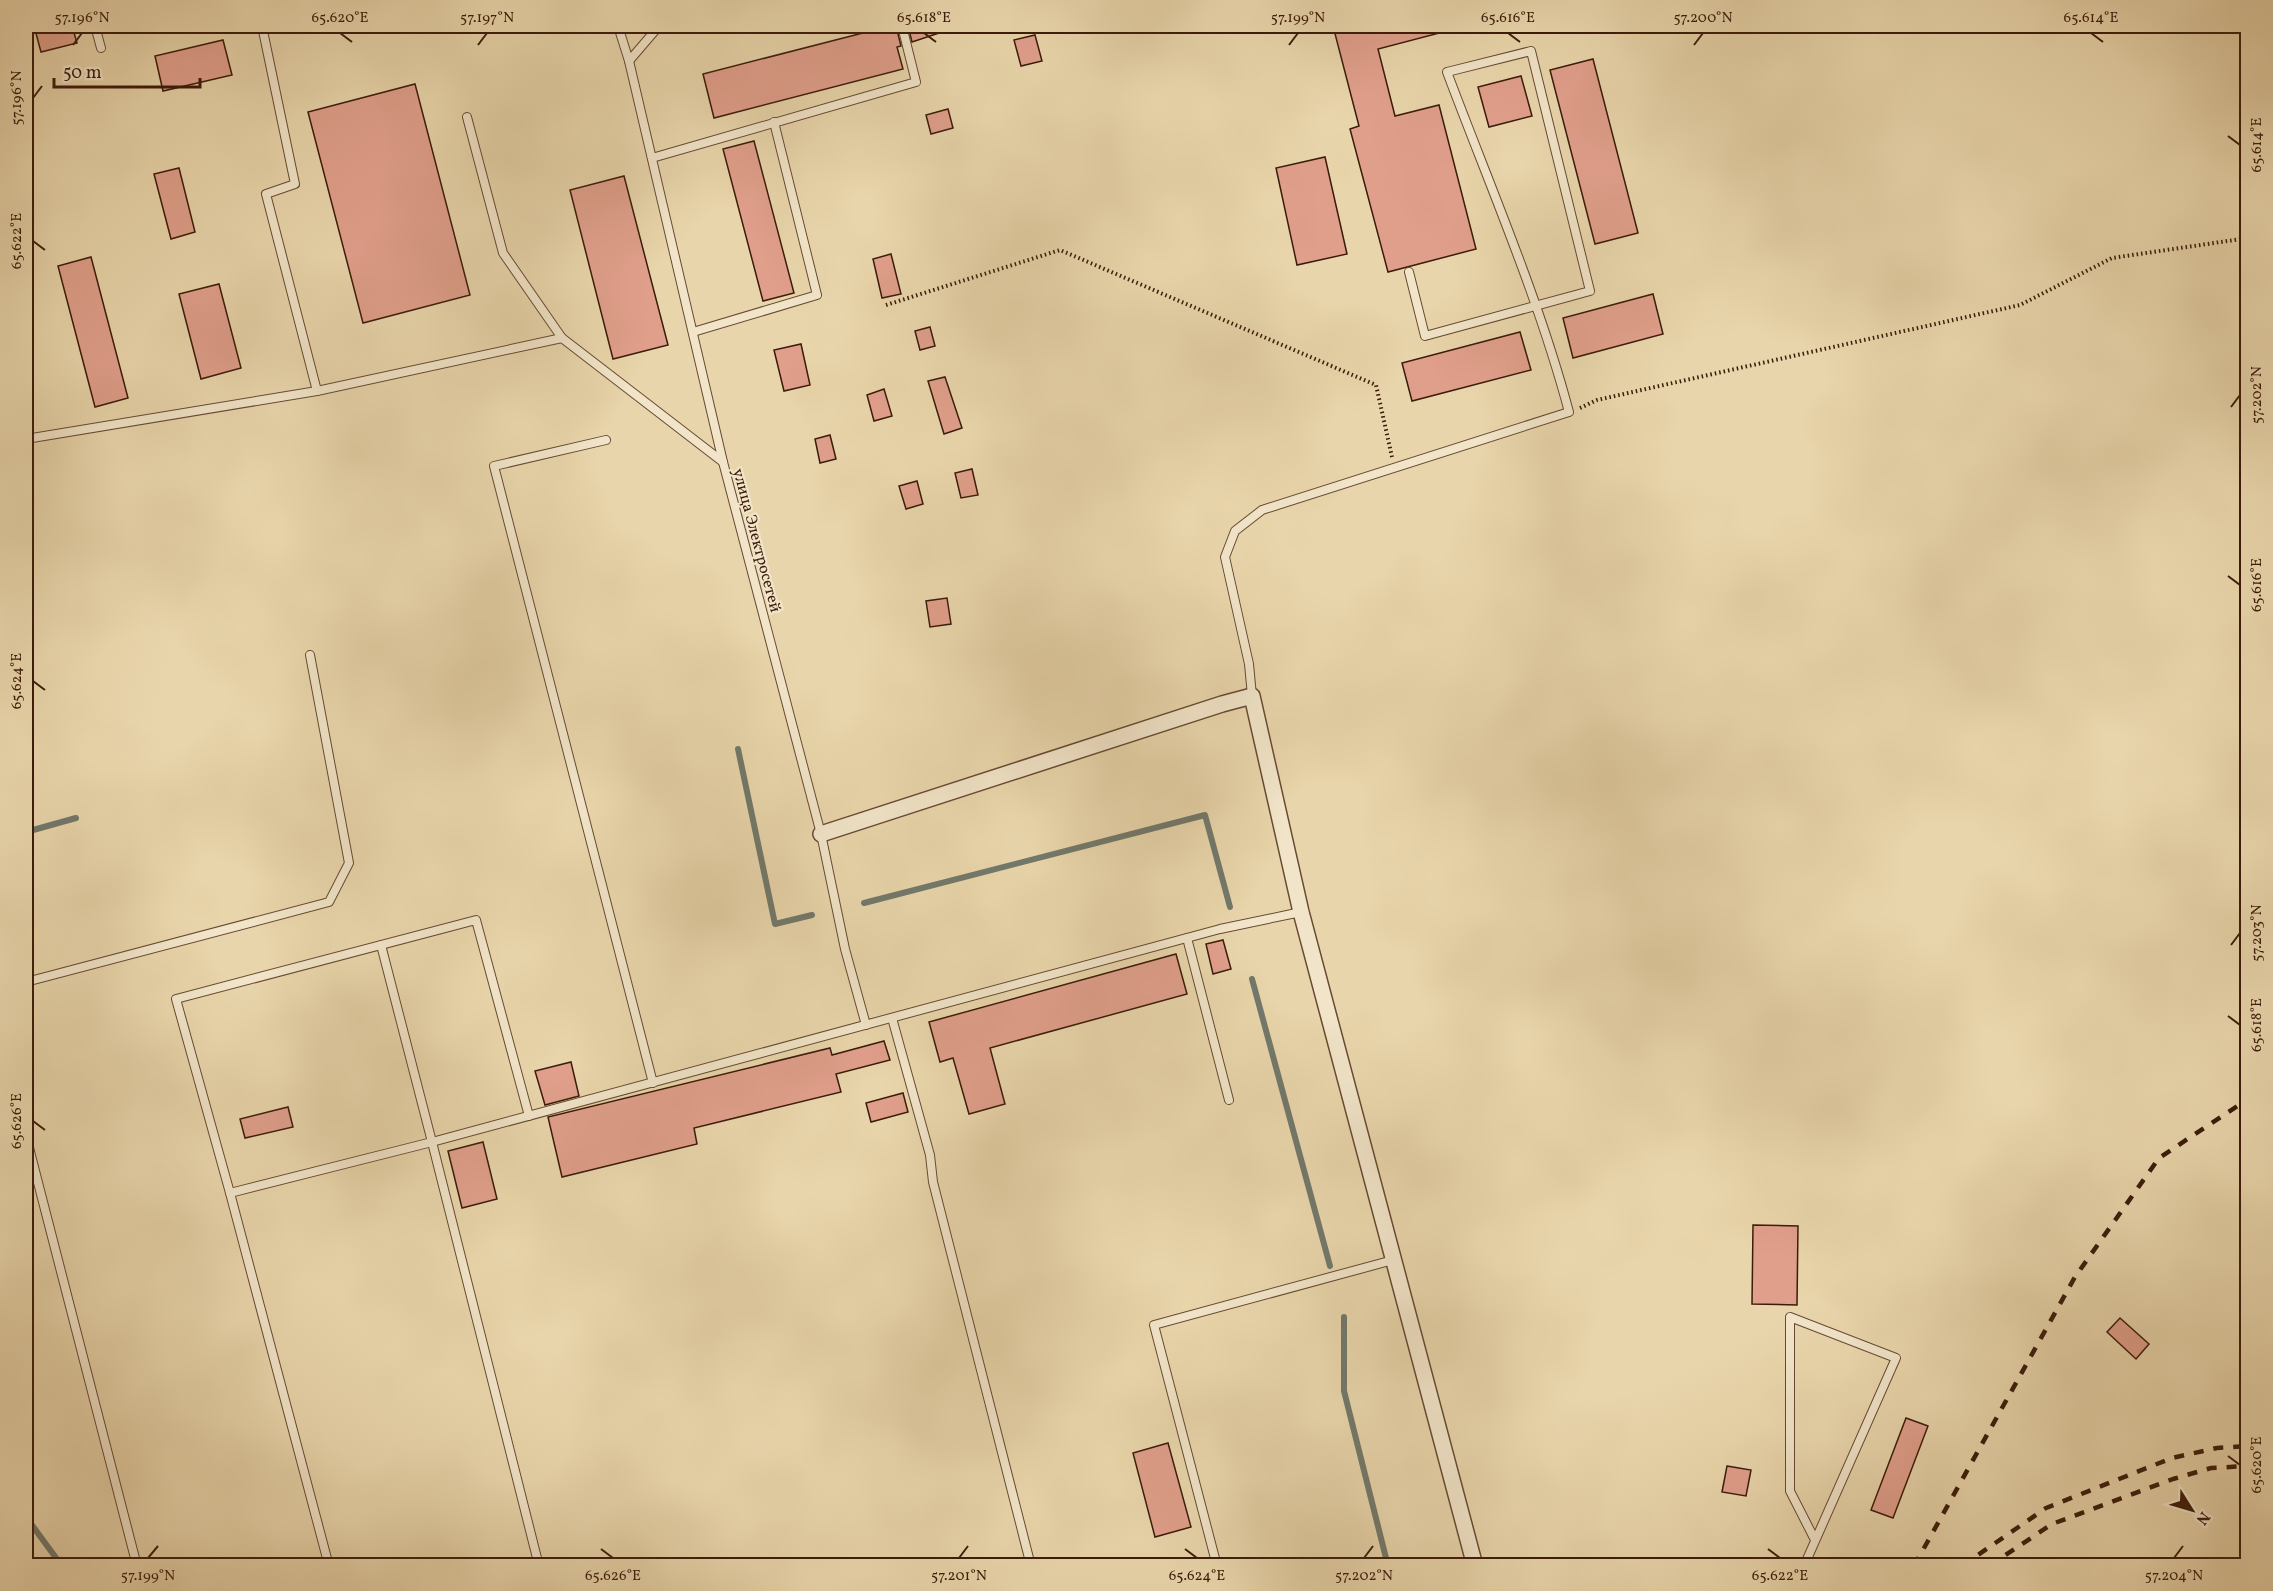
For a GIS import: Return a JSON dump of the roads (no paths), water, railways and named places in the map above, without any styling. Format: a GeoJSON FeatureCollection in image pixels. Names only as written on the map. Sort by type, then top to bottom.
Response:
{"type":"FeatureCollection","features":[{"type":"Feature","properties":{"kind":"street"},"geometry":{"type":"LineString","coordinates":[[821,834],[1252,696],[1301,912],[1475,1566]]}},
{"type":"Feature","properties":{"kind":"lane"},"geometry":{"type":"LineString","coordinates":[[95,26],[101,48]]}},
{"type":"Feature","properties":{"kind":"lane"},"geometry":{"type":"LineString","coordinates":[[262,26],[296,184],[266,194],[316,391]]}},
{"type":"Feature","properties":{"kind":"lane","name":"улица Электросетей"},"geometry":{"type":"LineString","coordinates":[[618,26],[629,61],[723,462],[821,834],[845,949],[866,1025]]}},
{"type":"Feature","properties":{"kind":"lane"},"geometry":{"type":"LineString","coordinates":[[629,61],[659,26]]}},
{"type":"Feature","properties":{"kind":"lane"},"geometry":{"type":"LineString","coordinates":[[651,158],[916,82],[902,26]]}},
{"type":"Feature","properties":{"kind":"lane"},"geometry":{"type":"LineString","coordinates":[[1252,696],[1249,664],[1225,557],[1235,531],[1262,510],[1569,412],[1556,363],[1534,306],[1447,72],[1531,51],[1590,291],[1534,306],[1425,336],[1409,272]]}},
{"type":"Feature","properties":{"kind":"lane"},"geometry":{"type":"LineString","coordinates":[[467,117],[502,253],[562,339],[723,462]]}},
{"type":"Feature","properties":{"kind":"lane"},"geometry":{"type":"LineString","coordinates":[[693,332],[817,295],[774,122]]}},
{"type":"Feature","properties":{"kind":"lane"},"geometry":{"type":"LineString","coordinates":[[26,439],[316,391],[562,339]]}},
{"type":"Feature","properties":{"kind":"lane"},"geometry":{"type":"LineString","coordinates":[[606,440],[494,466],[652,1083]]}},
{"type":"Feature","properties":{"kind":"lane"},"geometry":{"type":"LineString","coordinates":[[26,982],[329,902],[349,863],[310,655]]}},
{"type":"Feature","properties":{"kind":"lane"},"geometry":{"type":"LineString","coordinates":[[230,1193],[432,1143],[1187,938],[1301,912]]}},
{"type":"Feature","properties":{"kind":"lane"},"geometry":{"type":"LineString","coordinates":[[329,1566],[176,999],[476,920],[529,1116]]}},
{"type":"Feature","properties":{"kind":"lane"},"geometry":{"type":"LineString","coordinates":[[1187,938],[1229,1100]]}},
{"type":"Feature","properties":{"kind":"lane"},"geometry":{"type":"LineString","coordinates":[[381,945],[539,1566]]}},
{"type":"Feature","properties":{"kind":"lane"},"geometry":{"type":"LineString","coordinates":[[892,1018],[930,1155],[936,1194],[1031,1566]]}},
{"type":"Feature","properties":{"kind":"lane"},"geometry":{"type":"LineString","coordinates":[[26,1136],[137,1566]]}},
{"type":"Feature","properties":{"kind":"lane"},"geometry":{"type":"LineString","coordinates":[[1217,1566],[1154,1325],[1393,1260]]}},
{"type":"Feature","properties":{"kind":"lane"},"geometry":{"type":"LineString","coordinates":[[1804,1566],[1896,1358],[1790,1317],[1790,1491],[1815,1540]]}},
{"type":"Feature","properties":{"kind":"waterway"},"geometry":{"type":"LineString","coordinates":[[738,749],[775,924],[812,915]]}},
{"type":"Feature","properties":{"kind":"waterway"},"geometry":{"type":"LineString","coordinates":[[864,903],[1205,815],[1230,907]]}},
{"type":"Feature","properties":{"kind":"waterway"},"geometry":{"type":"LineString","coordinates":[[26,832],[76,818]]}},
{"type":"Feature","properties":{"kind":"waterway"},"geometry":{"type":"LineString","coordinates":[[1252,979],[1330,1266]]}},
{"type":"Feature","properties":{"kind":"waterway"},"geometry":{"type":"LineString","coordinates":[[1344,1317],[1344,1391],[1388,1566]]}},
{"type":"Feature","properties":{"kind":"waterway"},"geometry":{"type":"LineString","coordinates":[[26,1517],[62,1566]]}},
{"type":"Feature","properties":{"kind":"railway"},"geometry":{"type":"LineString","coordinates":[[1914,1566],[2075,1277],[2159,1158],[2248,1099]]}},
{"type":"Feature","properties":{"kind":"railway"},"geometry":{"type":"LineString","coordinates":[[1962,1566],[2046,1508],[2172,1458],[2217,1448],[2248,1446]]}},
{"type":"Feature","properties":{"kind":"railway"},"geometry":{"type":"LineString","coordinates":[[1989,1566],[2052,1524],[2173,1479],[2211,1468],[2248,1466]]}}]}
